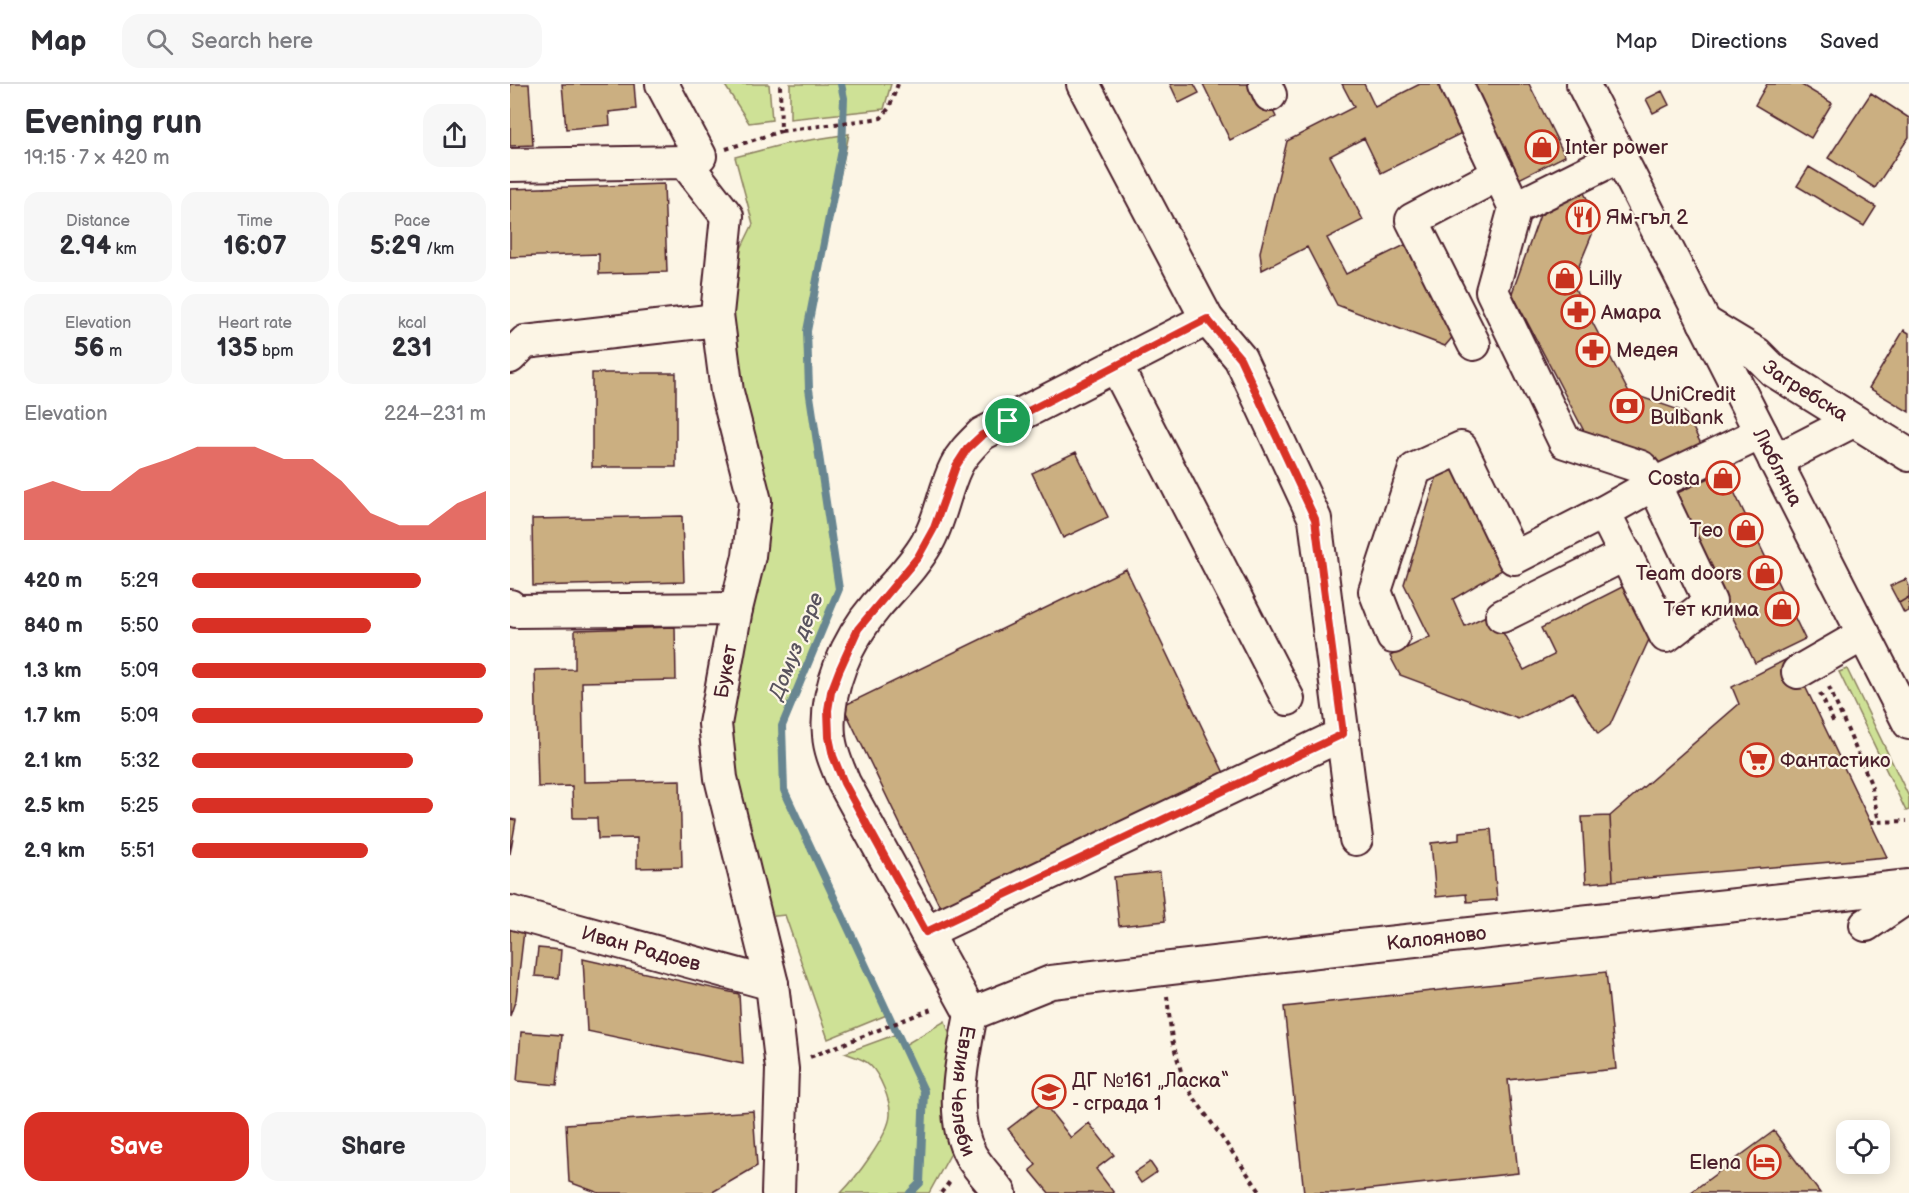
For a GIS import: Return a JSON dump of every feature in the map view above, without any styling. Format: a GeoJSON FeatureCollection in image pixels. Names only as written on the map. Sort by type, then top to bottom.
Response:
{"type":"FeatureCollection","features":[{"type":"Feature","properties":{"kind":"street","name":"Букет"},"geometry":{"type":"LineString","coordinates":[[662,84],[693,159],[728,216],[717,320],[727,392],[755,501],[749,556],[736,609],[715,724],[721,778],[772,984],[782,1069],[778,1193]]}},
{"type":"Feature","properties":{"kind":"street"},"geometry":{"type":"LineString","coordinates":[[1083,84],[1207,319],[1240,358],[1315,519],[1356,839]]}},
{"type":"Feature","properties":{"kind":"street"},"geometry":{"type":"LineString","coordinates":[[1456,84],[1515,208],[1492,291],[1565,442],[1641,467],[1654,484],[1710,602],[1666,636],[1604,512]]}},
{"type":"Feature","properties":{"kind":"street","name":"Любляна"},"geometry":{"type":"LineString","coordinates":[[1583,84],[1909,723]]}},
{"type":"Feature","properties":{"kind":"street"},"geometry":{"type":"LineString","coordinates":[[1515,208],[1620,156]]}},
{"type":"Feature","properties":{"kind":"street"},"geometry":{"type":"LineString","coordinates":[[510,165],[693,159]]}},
{"type":"Feature","properties":{"kind":"street"},"geometry":{"type":"LineString","coordinates":[[1474,344],[1412,220],[1498,174]]}},
{"type":"Feature","properties":{"kind":"street"},"geometry":{"type":"LineString","coordinates":[[971,1014],[844,783],[833,756],[829,737],[828,710],[831,692],[858,629],[928,542],[956,466],[967,449],[982,435],[1207,319]]}},
{"type":"Feature","properties":{"kind":"street"},"geometry":{"type":"LineString","coordinates":[[510,357],[525,342],[717,320]]}},
{"type":"Feature","properties":{"kind":"street","name":"Загребска"},"geometry":{"type":"LineString","coordinates":[[1704,321],[1757,354],[1774,370],[1909,455]]}},
{"type":"Feature","properties":{"kind":"street"},"geometry":{"type":"LineString","coordinates":[[1116,366],[1288,699]]}},
{"type":"Feature","properties":{"kind":"street"},"geometry":{"type":"LineString","coordinates":[[1775,461],[1853,421]]}},
{"type":"Feature","properties":{"kind":"street"},"geometry":{"type":"LineString","coordinates":[[1393,637],[1375,591],[1415,469],[1461,448],[1514,558],[1654,484],[1761,433]]}},
{"type":"Feature","properties":{"kind":"street"},"geometry":{"type":"LineString","coordinates":[[1502,616],[1626,554]]}},
{"type":"Feature","properties":{"kind":"street"},"geometry":{"type":"LineString","coordinates":[[510,606],[516,611],[736,609]]}},
{"type":"Feature","properties":{"kind":"street"},"geometry":{"type":"LineString","coordinates":[[1814,681],[1864,634]]}},
{"type":"Feature","properties":{"kind":"street"},"geometry":{"type":"LineString","coordinates":[[926,932],[1343,734]]}},
{"type":"Feature","properties":{"kind":"street","name":"Калояново"},"geometry":{"type":"LineString","coordinates":[[971,1014],[1051,982],[1909,886]]}},
{"type":"Feature","properties":{"kind":"street"},"geometry":{"type":"LineString","coordinates":[[1866,925],[1909,896]]}},
{"type":"Feature","properties":{"kind":"street","name":"Иван Радоев"},"geometry":{"type":"LineString","coordinates":[[510,912],[772,984]]}},
{"type":"Feature","properties":{"kind":"street","name":"Евлия Челеби"},"geometry":{"type":"LineString","coordinates":[[971,1014],[962,1064],[958,1119],[971,1156],[1000,1193]]}},
{"type":"Feature","properties":{"kind":"path"},"geometry":{"type":"LineString","coordinates":[[780,84],[782,131]]}},
{"type":"Feature","properties":{"kind":"path"},"geometry":{"type":"LineString","coordinates":[[693,159],[782,131],[881,118],[889,108],[898,84]]}},
{"type":"Feature","properties":{"kind":"path"},"geometry":{"type":"LineString","coordinates":[[1814,681],[1834,723]]}},
{"type":"Feature","properties":{"kind":"path"},"geometry":{"type":"LineString","coordinates":[[1814,681],[1871,784],[1879,822]]}},
{"type":"Feature","properties":{"kind":"path"},"geometry":{"type":"LineString","coordinates":[[1870,822],[1906,821]]}},
{"type":"Feature","properties":{"kind":"path"},"geometry":{"type":"LineString","coordinates":[[1163,969],[1172,1040],[1185,1085],[1261,1193]]}},
{"type":"Feature","properties":{"kind":"path"},"geometry":{"type":"LineString","coordinates":[[782,1069],[911,1017]]}},
{"type":"Feature","properties":{"kind":"green space"},"geometry":{"type":"Polygon","coordinates":[[[724,84],[769,84],[772,120],[749,123],[724,84]]]}},
{"type":"Feature","properties":{"kind":"green space"},"geometry":{"type":"Polygon","coordinates":[[[790,84],[891,84],[884,109],[790,119],[790,84]]]}},
{"type":"Feature","properties":{"kind":"green space"},"geometry":{"type":"Polygon","coordinates":[[[849,134],[807,331],[809,389],[839,589],[782,726],[784,790],[889,1014],[828,1039],[785,915],[766,917],[725,723],[766,540],[765,478],[738,392],[726,311],[735,261],[753,224],[735,157],[785,144],[849,134]]]}},
{"type":"Feature","properties":{"kind":"green space"},"geometry":{"type":"Polygon","coordinates":[[[1847,669],[1909,797],[1909,810],[1906,811],[1839,672],[1847,669]]]}},
{"type":"Feature","properties":{"kind":"green space"},"geometry":{"type":"Polygon","coordinates":[[[945,1021],[953,1045],[951,1153],[929,1193],[841,1193],[878,1145],[890,1115],[887,1096],[874,1069],[865,1061],[845,1053],[897,1034],[903,1046],[945,1021]]]}},
{"type":"Feature","properties":{"kind":"building"},"geometry":{"type":"Polygon","coordinates":[[[510,84],[529,84],[533,145],[510,146],[510,84]]]}},
{"type":"Feature","properties":{"kind":"building"},"geometry":{"type":"Polygon","coordinates":[[[562,84],[634,84],[636,109],[609,112],[610,125],[566,129],[562,84]]]}},
{"type":"Feature","properties":{"kind":"building"},"geometry":{"type":"Polygon","coordinates":[[[1170,84],[1194,84],[1199,93],[1179,103],[1170,84]]]}},
{"type":"Feature","properties":{"kind":"building"},"geometry":{"type":"Polygon","coordinates":[[[1203,84],[1260,84],[1276,117],[1230,140],[1203,84]]]}},
{"type":"Feature","properties":{"kind":"building"},"geometry":{"type":"Polygon","coordinates":[[[1342,84],[1364,84],[1375,107],[1420,84],[1450,84],[1472,128],[1381,173],[1364,138],[1330,156],[1363,220],[1327,238],[1346,274],[1411,242],[1456,333],[1445,346],[1337,305],[1307,247],[1262,270],[1260,252],[1287,141],[1354,107],[1342,84]]]}},
{"type":"Feature","properties":{"kind":"building"},"geometry":{"type":"Polygon","coordinates":[[[1466,84],[1529,84],[1565,156],[1515,181],[1466,84]]]}},
{"type":"Feature","properties":{"kind":"building"},"geometry":{"type":"Polygon","coordinates":[[[1767,84],[1800,84],[1832,103],[1811,138],[1755,105],[1767,84]]]}},
{"type":"Feature","properties":{"kind":"building"},"geometry":{"type":"Polygon","coordinates":[[[1662,91],[1669,105],[1653,113],[1646,99],[1662,91]]]}},
{"type":"Feature","properties":{"kind":"building"},"geometry":{"type":"Polygon","coordinates":[[[1871,93],[1909,118],[1909,137],[1875,188],[1828,158],[1871,93]]]}},
{"type":"Feature","properties":{"kind":"building"},"geometry":{"type":"Polygon","coordinates":[[[1809,167],[1876,207],[1864,226],[1797,186],[1809,167]]]}},
{"type":"Feature","properties":{"kind":"building"},"geometry":{"type":"Polygon","coordinates":[[[664,184],[667,272],[599,274],[599,254],[510,257],[510,189],[664,184]]]}},
{"type":"Feature","properties":{"kind":"building"},"geometry":{"type":"Polygon","coordinates":[[[1583,191],[1598,220],[1572,283],[1629,393],[1685,412],[1701,444],[1661,464],[1585,433],[1512,293],[1540,215],[1583,191]]]}},
{"type":"Feature","properties":{"kind":"building"},"geometry":{"type":"Polygon","coordinates":[[[1904,330],[1909,333],[1909,412],[1869,388],[1904,330]]]}},
{"type":"Feature","properties":{"kind":"building"},"geometry":{"type":"Polygon","coordinates":[[[592,373],[676,373],[676,467],[592,467],[592,373]]]}},
{"type":"Feature","properties":{"kind":"building"},"geometry":{"type":"Polygon","coordinates":[[[1076,452],[1108,517],[1063,538],[1032,473],[1076,452]]]}},
{"type":"Feature","properties":{"kind":"building"},"geometry":{"type":"Polygon","coordinates":[[[1457,457],[1512,564],[1453,599],[1465,626],[1492,613],[1524,670],[1554,655],[1541,628],[1628,584],[1652,633],[1610,725],[1598,734],[1573,692],[1518,719],[1400,675],[1390,656],[1430,637],[1404,584],[1440,466],[1457,457]]]}},
{"type":"Feature","properties":{"kind":"building"},"geometry":{"type":"Polygon","coordinates":[[[1724,471],[1805,639],[1755,663],[1673,495],[1724,471]]]}},
{"type":"Feature","properties":{"kind":"building"},"geometry":{"type":"Polygon","coordinates":[[[682,516],[684,582],[533,586],[532,519],[682,516]]]}},
{"type":"Feature","properties":{"kind":"building"},"geometry":{"type":"Polygon","coordinates":[[[1126,569],[1224,773],[942,911],[843,706],[1126,569]]]}},
{"type":"Feature","properties":{"kind":"building"},"geometry":{"type":"Polygon","coordinates":[[[1906,579],[1909,586],[1909,597],[1899,603],[1890,586],[1906,579]]]}},
{"type":"Feature","properties":{"kind":"building"},"geometry":{"type":"Polygon","coordinates":[[[1909,597],[1909,611],[1904,613],[1899,603],[1909,597]]]}},
{"type":"Feature","properties":{"kind":"building"},"geometry":{"type":"Polygon","coordinates":[[[675,627],[676,680],[582,682],[584,782],[680,780],[682,867],[637,868],[637,838],[598,839],[597,818],[573,818],[572,786],[538,787],[535,670],[575,669],[575,630],[675,627]]]}},
{"type":"Feature","properties":{"kind":"building","name":"Фантастико"},"geometry":{"type":"Polygon","coordinates":[[[1791,657],[1887,857],[1613,881],[1610,816],[1739,704],[1732,687],[1791,657]]]}},
{"type":"Feature","properties":{"kind":"building"},"geometry":{"type":"Polygon","coordinates":[[[1610,816],[1613,881],[1586,883],[1582,817],[1610,816]]]}},
{"type":"Feature","properties":{"kind":"building"},"geometry":{"type":"Polygon","coordinates":[[[510,819],[516,820],[510,854],[510,819]]]}},
{"type":"Feature","properties":{"kind":"building"},"geometry":{"type":"Polygon","coordinates":[[[1491,829],[1497,900],[1467,902],[1466,894],[1436,897],[1431,843],[1459,840],[1459,832],[1491,829]]]}},
{"type":"Feature","properties":{"kind":"building"},"geometry":{"type":"Polygon","coordinates":[[[1160,872],[1165,921],[1119,926],[1114,877],[1160,872]]]}},
{"type":"Feature","properties":{"kind":"building"},"geometry":{"type":"Polygon","coordinates":[[[510,928],[524,931],[516,999],[510,1016],[510,928]]]}},
{"type":"Feature","properties":{"kind":"building"},"geometry":{"type":"Polygon","coordinates":[[[538,948],[561,950],[559,978],[535,976],[538,948]]]}},
{"type":"Feature","properties":{"kind":"building"},"geometry":{"type":"Polygon","coordinates":[[[583,959],[739,994],[743,1064],[587,1031],[583,959]]]}},
{"type":"Feature","properties":{"kind":"building"},"geometry":{"type":"Polygon","coordinates":[[[1606,972],[1616,1069],[1508,1080],[1518,1173],[1336,1193],[1304,1193],[1284,1007],[1606,972]]]}},
{"type":"Feature","properties":{"kind":"building"},"geometry":{"type":"Polygon","coordinates":[[[521,1032],[562,1035],[557,1085],[517,1081],[521,1032]]]}},
{"type":"Feature","properties":{"kind":"building"},"geometry":{"type":"Polygon","coordinates":[[[1043,1102],[1071,1138],[1089,1123],[1114,1155],[1096,1169],[1114,1193],[1049,1193],[1030,1170],[1036,1165],[1008,1129],[1043,1102]]]}},
{"type":"Feature","properties":{"kind":"building"},"geometry":{"type":"Polygon","coordinates":[[[753,1111],[757,1166],[711,1193],[599,1193],[569,1182],[566,1124],[753,1111]]]}},
{"type":"Feature","properties":{"kind":"building","name":"Elena"},"geometry":{"type":"Polygon","coordinates":[[[1774,1131],[1820,1193],[1690,1193],[1774,1131]]]}},
{"type":"Feature","properties":{"kind":"building"},"geometry":{"type":"Polygon","coordinates":[[[1150,1162],[1157,1172],[1141,1183],[1134,1173],[1150,1162]]]}},
{"type":"Feature","properties":{"kind":"waterway","name":"Домуз дере"},"geometry":{"type":"LineString","coordinates":[[841,84],[844,98],[842,150],[807,331],[809,389],[839,589],[782,726],[784,790],[924,1091],[920,1183],[910,1193]]}},
{"type":"Feature","properties":{"kind":"place","name":"Inter power"},"geometry":{"type":"Point","coordinates":[1542,147]}},
{"type":"Feature","properties":{"kind":"place","name":"Ям-гъл 2"},"geometry":{"type":"Point","coordinates":[1583,217]}},
{"type":"Feature","properties":{"kind":"place","name":"Lilly"},"geometry":{"type":"Point","coordinates":[1565,278]}},
{"type":"Feature","properties":{"kind":"place","name":"Амара"},"geometry":{"type":"Point","coordinates":[1578,312]}},
{"type":"Feature","properties":{"kind":"place","name":"Медея"},"geometry":{"type":"Point","coordinates":[1593,350]}},
{"type":"Feature","properties":{"kind":"place","name":"UniCredit Bulbank"},"geometry":{"type":"Point","coordinates":[1627,406]}},
{"type":"Feature","properties":{"kind":"place","name":"Costa"},"geometry":{"type":"Point","coordinates":[1723,478]}},
{"type":"Feature","properties":{"kind":"place","name":"Тео"},"geometry":{"type":"Point","coordinates":[1746,530]}},
{"type":"Feature","properties":{"kind":"place","name":"Team doors"},"geometry":{"type":"Point","coordinates":[1765,573]}},
{"type":"Feature","properties":{"kind":"place","name":"Тет клима"},"geometry":{"type":"Point","coordinates":[1782,609]}},
{"type":"Feature","properties":{"kind":"place","name":"Фантастико"},"geometry":{"type":"Point","coordinates":[1757,760]}},
{"type":"Feature","properties":{"kind":"place","name":"ДГ №161 „Ласка“ - сграда 1"},"geometry":{"type":"Point","coordinates":[1049,1092]}},
{"type":"Feature","properties":{"kind":"place","name":"Elena"},"geometry":{"type":"Point","coordinates":[1764,1162]}},
{"type":"Feature","properties":{"kind":"route"},"geometry":{"type":"LineString","coordinates":[[1207,319],[1240,358],[1315,519],[1343,734],[926,932],[844,783],[833,756],[829,737],[828,710],[831,692],[858,629],[928,542],[956,466],[967,449],[982,435],[1008,421],[1207,319]]}}]}
